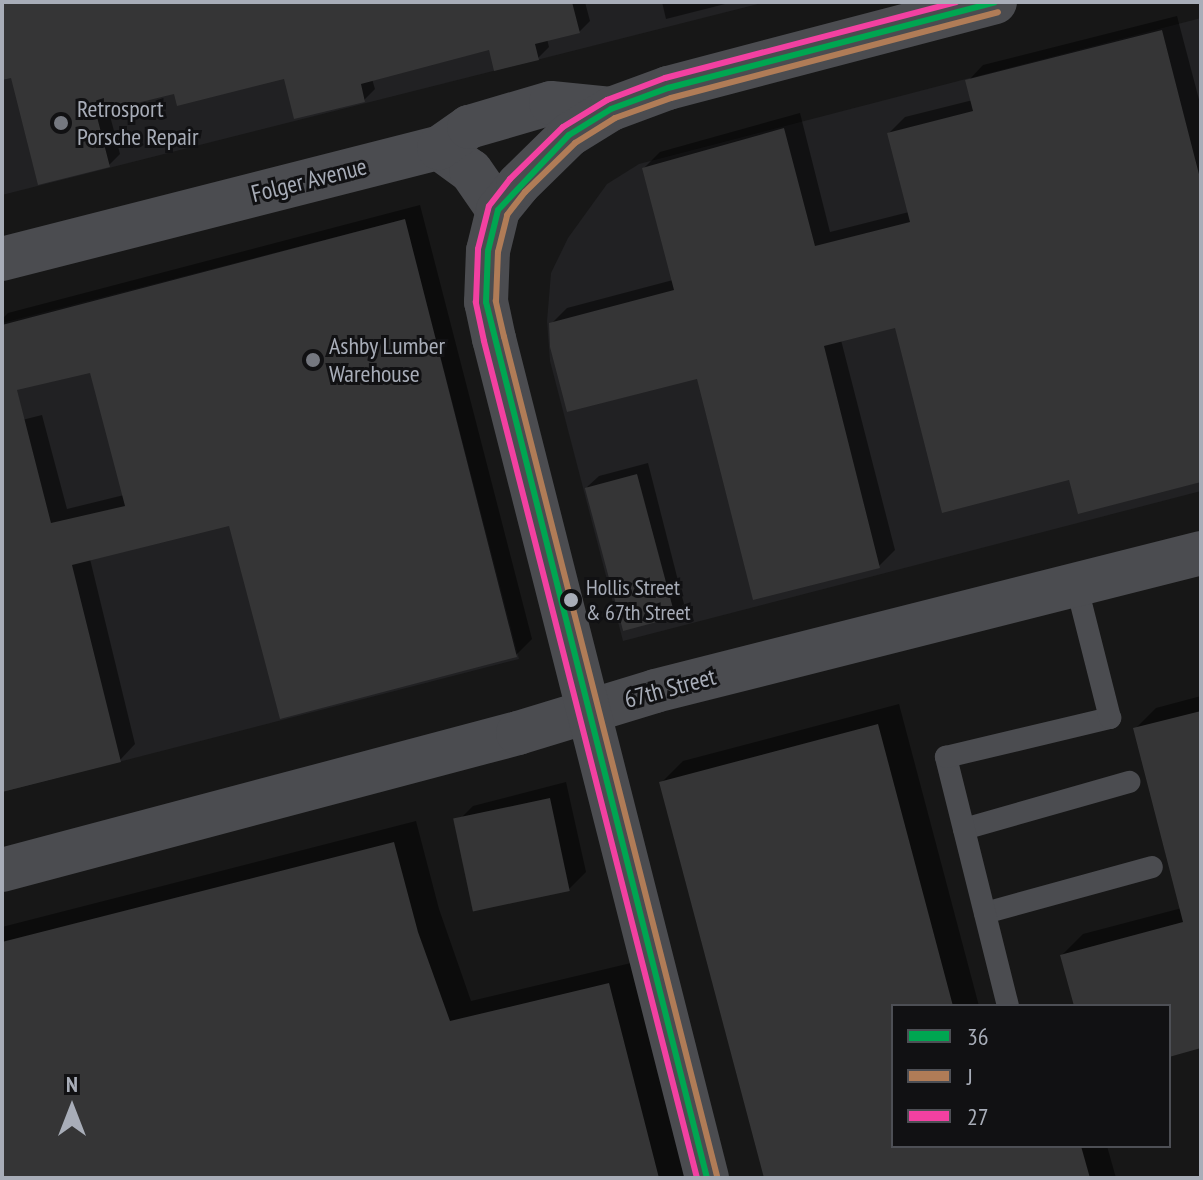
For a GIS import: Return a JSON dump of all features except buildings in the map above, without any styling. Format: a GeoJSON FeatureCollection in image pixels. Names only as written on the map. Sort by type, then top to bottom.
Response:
{"type":"FeatureCollection","features":[{"type":"Feature","properties":{"kind":"street","name":"Folger Avenue"},"geometry":{"type":"LineString","coordinates":[[498,210],[537,164],[569,135],[611,109],[668,88],[995,2]]}},
{"type":"Feature","properties":{"kind":"street","name":"Folger Avenue"},"geometry":{"type":"LineString","coordinates":[[2,259],[439,148],[469,127],[551,103],[611,109]]}},
{"type":"Feature","properties":{"kind":"street"},"geometry":{"type":"LineString","coordinates":[[439,148],[471,171],[498,210],[488,251],[486,302],[707,1178]]}},
{"type":"Feature","properties":{"kind":"street","name":"67th Street"},"geometry":{"type":"LineString","coordinates":[[2,870],[518,733],[587,711],[1201,553]]}},
{"type":"Feature","properties":{"kind":"lane"},"geometry":{"type":"LineString","coordinates":[[1008,1004],[946,757],[1110,718],[1076,584]]}},
{"type":"Feature","properties":{"kind":"lane"},"geometry":{"type":"LineString","coordinates":[[964,829],[1129,782]]}},
{"type":"Feature","properties":{"kind":"lane"},"geometry":{"type":"LineString","coordinates":[[985,913],[1152,867]]}},
{"type":"Feature","properties":{"kind":"shaded area"},"geometry":{"type":"Polygon","coordinates":[[[2,2],[766,2],[2,195],[2,2]]]}},
{"type":"Feature","properties":{"kind":"shaded area"},"geometry":{"type":"Polygon","coordinates":[[[1201,18],[1201,491],[623,641],[550,361],[547,321],[551,273],[568,238],[607,184],[639,164],[1201,18]]]}},
{"type":"Feature","properties":{"kind":"shaded area"},"geometry":{"type":"Polygon","coordinates":[[[405,219],[519,659],[2,792],[2,323],[405,219]]]}},
{"type":"Feature","properties":{"kind":"transit line","name":"27"},"geometry":{"type":"LineString","coordinates":[[697,1178],[484,341],[476,302],[478,249],[489,206],[510,179],[563,127],[607,100],[665,78],[956,2]]}},
{"type":"Feature","properties":{"kind":"transit line","name":"36"},"geometry":{"type":"LineString","coordinates":[[707,1178],[486,302],[488,251],[498,210],[569,135],[611,109],[668,88],[995,2]]}},
{"type":"Feature","properties":{"kind":"transit line","name":"J"},"geometry":{"type":"LineString","coordinates":[[717,1176],[504,337],[496,301],[498,252],[507,215],[525,192],[575,143],[615,118],[671,98],[998,12]]}},
{"type":"Feature","properties":{"kind":"place","name":"Retrosport Porsche Repair"},"geometry":{"type":"Point","coordinates":[61,123]}},
{"type":"Feature","properties":{"kind":"place","name":"Ashby Lumber Warehouse"},"geometry":{"type":"Point","coordinates":[313,360]}},
{"type":"Feature","properties":{"kind":"place","name":"Hollis Street & 67th Street"},"geometry":{"type":"Point","coordinates":[571,600]}}]}
